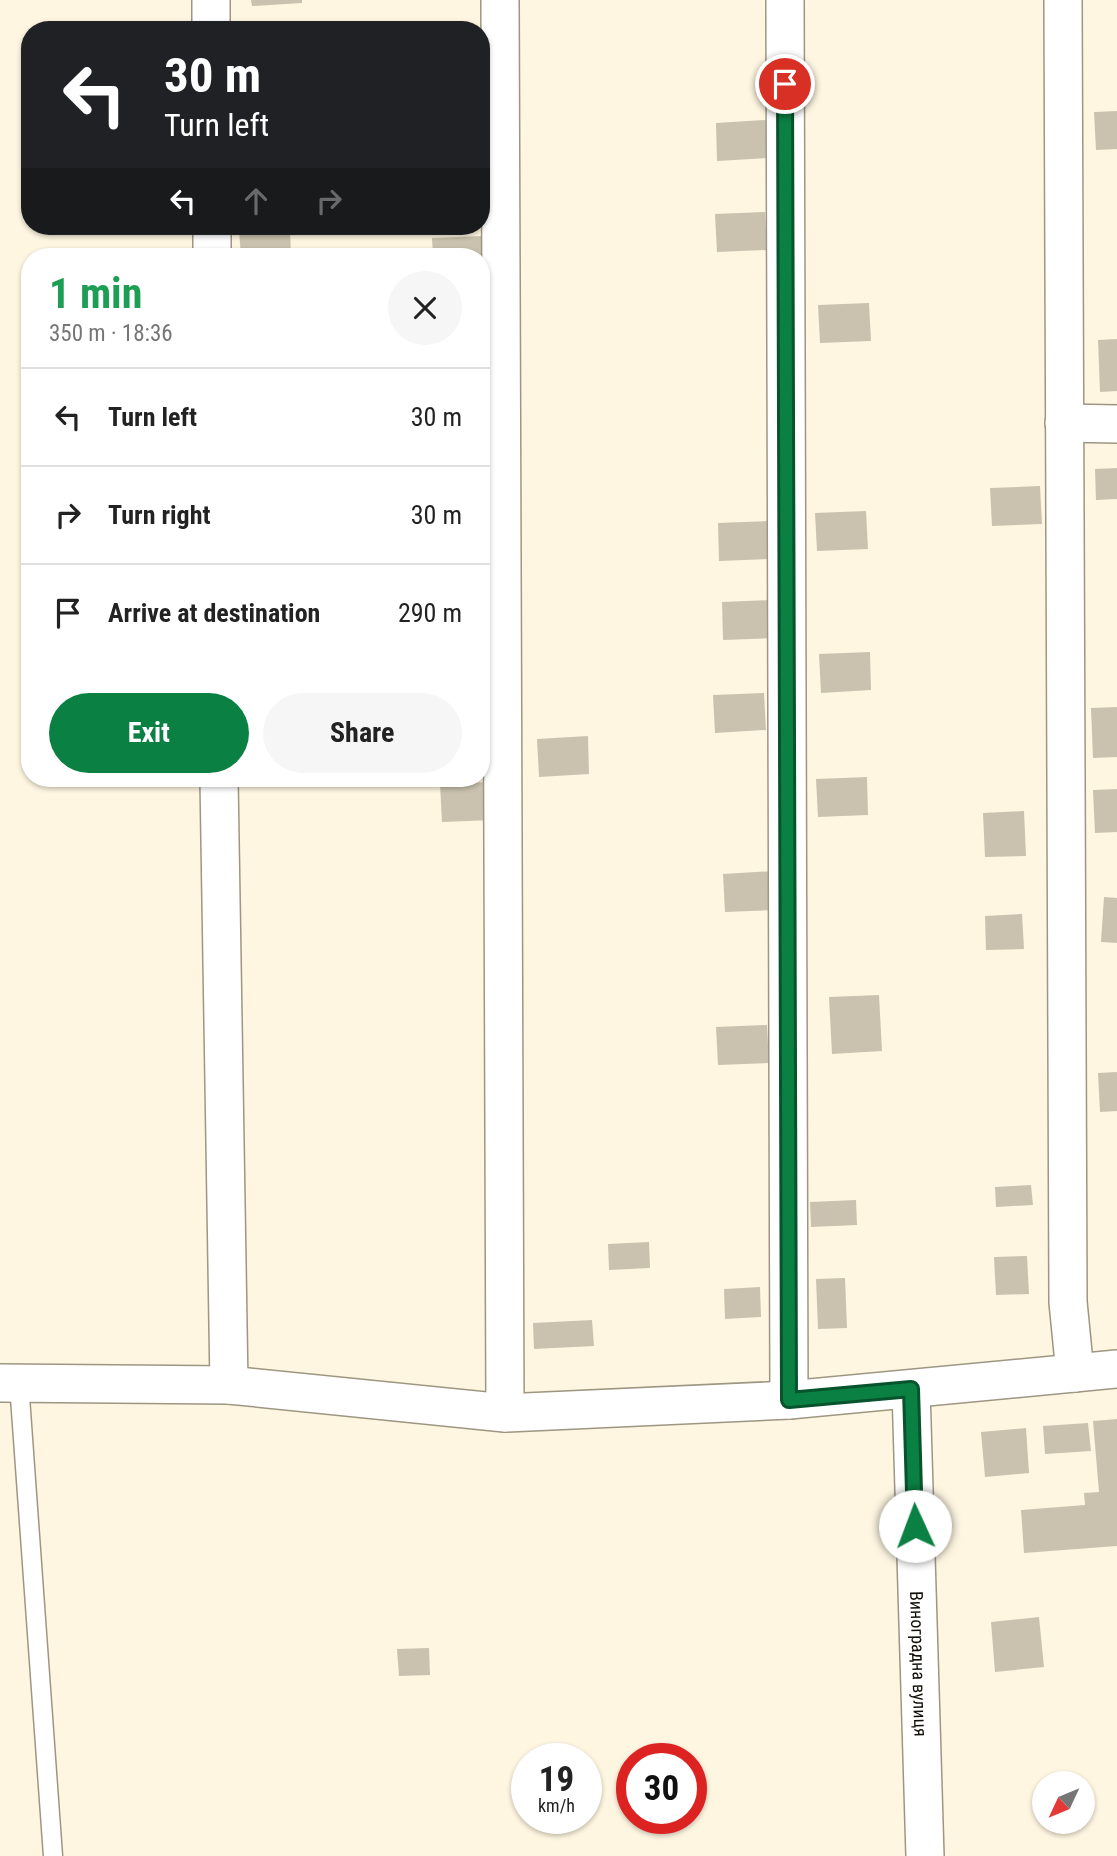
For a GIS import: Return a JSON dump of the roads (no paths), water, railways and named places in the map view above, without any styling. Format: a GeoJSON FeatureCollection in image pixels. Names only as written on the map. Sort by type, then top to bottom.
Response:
{"type":"FeatureCollection","features":[{"type":"Feature","properties":{"kind":"street"},"geometry":{"type":"LineString","coordinates":[[211,0],[211,21]]}},
{"type":"Feature","properties":{"kind":"street"},"geometry":{"type":"LineString","coordinates":[[500,0],[491,444],[505,1413]]}},
{"type":"Feature","properties":{"kind":"street"},"geometry":{"type":"LineString","coordinates":[[785,0],[789,1400]]}},
{"type":"Feature","properties":{"kind":"street"},"geometry":{"type":"LineString","coordinates":[[1063,0],[1068,1288],[1075,1373]]}},
{"type":"Feature","properties":{"kind":"street"},"geometry":{"type":"LineString","coordinates":[[1064,423],[1117,424]]}},
{"type":"Feature","properties":{"kind":"street"},"geometry":{"type":"LineString","coordinates":[[219,787],[229,1385]]}},
{"type":"Feature","properties":{"kind":"street"},"geometry":{"type":"LineString","coordinates":[[10,1383],[229,1385],[505,1413],[789,1400],[1117,1369]]}},
{"type":"Feature","properties":{"kind":"street","name":"Виноградна вулиця"},"geometry":{"type":"LineString","coordinates":[[911,1389],[925,1856]]}},
{"type":"Feature","properties":{"kind":"lane"},"geometry":{"type":"LineString","coordinates":[[10,1383],[53,1856]]}}]}
